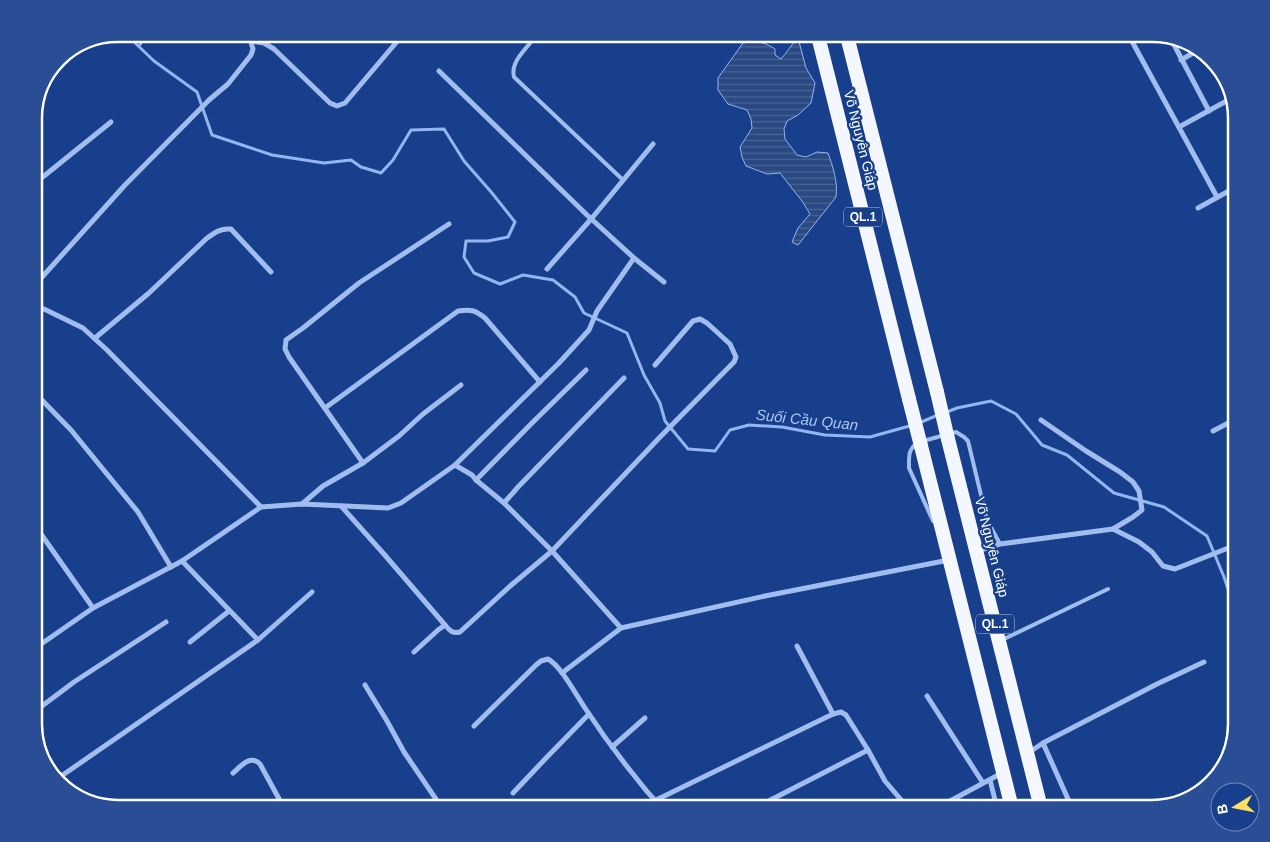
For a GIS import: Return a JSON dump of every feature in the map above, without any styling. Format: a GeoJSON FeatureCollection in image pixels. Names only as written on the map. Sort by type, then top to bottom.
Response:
{"type":"FeatureCollection","features":[{"type":"Feature","properties":{"kind":"highway","name":"Võ Nguyên Giáp"},"geometry":{"type":"LineString","coordinates":[[820,42],[921,446],[945,558]]}},
{"type":"Feature","properties":{"kind":"highway","name":"Võ Nguyên Giáp"},"geometry":{"type":"LineString","coordinates":[[849,42],[1040,799]]}},
{"type":"Feature","properties":{"kind":"highway","name":"QL.1"},"geometry":{"type":"LineString","coordinates":[[945,558],[1010,799]]}},
{"type":"Feature","properties":{"kind":"street"},"geometry":{"type":"LineString","coordinates":[[43,276],[126,185],[209,100],[228,84],[251,55],[253,49],[251,42]]}},
{"type":"Feature","properties":{"kind":"street"},"geometry":{"type":"LineString","coordinates":[[260,42],[274,49],[330,103],[337,106],[345,103],[397,42]]}},
{"type":"Feature","properties":{"kind":"street"},"geometry":{"type":"LineString","coordinates":[[1132,42],[1217,197]]}},
{"type":"Feature","properties":{"kind":"street"},"geometry":{"type":"LineString","coordinates":[[1174,46],[1208,111]]}},
{"type":"Feature","properties":{"kind":"street"},"geometry":{"type":"LineString","coordinates":[[1182,60],[1192,54]]}},
{"type":"Feature","properties":{"kind":"street"},"geometry":{"type":"LineString","coordinates":[[439,72],[634,258],[664,282]]}},
{"type":"Feature","properties":{"kind":"street"},"geometry":{"type":"LineString","coordinates":[[1179,127],[1226,101]]}},
{"type":"Feature","properties":{"kind":"street"},"geometry":{"type":"LineString","coordinates":[[43,176],[111,122]]}},
{"type":"Feature","properties":{"kind":"street"},"geometry":{"type":"LineString","coordinates":[[547,269],[653,144]]}},
{"type":"Feature","properties":{"kind":"street"},"geometry":{"type":"LineString","coordinates":[[1198,208],[1228,191]]}},
{"type":"Feature","properties":{"kind":"street"},"geometry":{"type":"LineString","coordinates":[[363,462],[289,357],[285,349],[286,340],[359,283],[449,224]]}},
{"type":"Feature","properties":{"kind":"street"},"geometry":{"type":"LineString","coordinates":[[95,338],[149,294],[214,232],[231,228],[271,272]]}},
{"type":"Feature","properties":{"kind":"street"},"geometry":{"type":"LineString","coordinates":[[43,643],[93,608],[182,561],[261,507],[302,504],[388,508],[401,503],[455,465],[540,382],[589,330],[597,311],[634,258]]}},
{"type":"Feature","properties":{"kind":"street"},"geometry":{"type":"LineString","coordinates":[[43,308],[83,328],[95,338],[261,507]]}},
{"type":"Feature","properties":{"kind":"street"},"geometry":{"type":"LineString","coordinates":[[325,408],[458,312],[466,310],[476,310],[485,318],[540,382]]}},
{"type":"Feature","properties":{"kind":"street"},"geometry":{"type":"LineString","coordinates":[[341,506],[451,632],[460,632],[552,550],[734,362],[736,357],[730,344],[707,323],[700,320],[694,321],[655,365]]}},
{"type":"Feature","properties":{"kind":"street"},"geometry":{"type":"LineString","coordinates":[[476,480],[586,370]]}},
{"type":"Feature","properties":{"kind":"street"},"geometry":{"type":"LineString","coordinates":[[504,504],[518,487],[624,378]]}},
{"type":"Feature","properties":{"kind":"street"},"geometry":{"type":"LineString","coordinates":[[302,504],[323,486],[363,462],[399,436],[460,385]]}},
{"type":"Feature","properties":{"kind":"street"},"geometry":{"type":"LineString","coordinates":[[43,401],[71,430],[138,512],[172,567]]}},
{"type":"Feature","properties":{"kind":"street"},"geometry":{"type":"LineString","coordinates":[[976,550],[1000,544],[1113,529],[1142,510],[1139,492],[1133,482],[1041,420]]}},
{"type":"Feature","properties":{"kind":"street"},"geometry":{"type":"LineString","coordinates":[[1213,431],[1228,423]]}},
{"type":"Feature","properties":{"kind":"street"},"geometry":{"type":"LineString","coordinates":[[455,465],[472,475],[552,550],[621,628]]}},
{"type":"Feature","properties":{"kind":"street"},"geometry":{"type":"LineString","coordinates":[[1113,529],[1139,542],[1152,552],[1163,566],[1169,568],[1176,568],[1228,548]]}},
{"type":"Feature","properties":{"kind":"street"},"geometry":{"type":"LineString","coordinates":[[43,537],[93,608]]}},
{"type":"Feature","properties":{"kind":"street"},"geometry":{"type":"LineString","coordinates":[[562,673],[621,628],[945,558]]}},
{"type":"Feature","properties":{"kind":"street"},"geometry":{"type":"LineString","coordinates":[[182,561],[258,640]]}},
{"type":"Feature","properties":{"kind":"street"},"geometry":{"type":"LineString","coordinates":[[63,775],[258,640],[312,592]]}},
{"type":"Feature","properties":{"kind":"street"},"geometry":{"type":"LineString","coordinates":[[190,642],[229,611]]}},
{"type":"Feature","properties":{"kind":"street"},"geometry":{"type":"LineString","coordinates":[[43,705],[74,682],[166,622]]}},
{"type":"Feature","properties":{"kind":"street"},"geometry":{"type":"LineString","coordinates":[[414,652],[445,625]]}},
{"type":"Feature","properties":{"kind":"street"},"geometry":{"type":"LineString","coordinates":[[797,646],[833,714]]}},
{"type":"Feature","properties":{"kind":"street"},"geometry":{"type":"LineString","coordinates":[[474,726],[541,661],[548,659],[554,662],[612,747],[652,799]]}},
{"type":"Feature","properties":{"kind":"street"},"geometry":{"type":"LineString","coordinates":[[1028,753],[1043,743],[1157,684],[1204,662]]}},
{"type":"Feature","properties":{"kind":"street"},"geometry":{"type":"LineString","coordinates":[[365,685],[404,752],[436,799]]}},
{"type":"Feature","properties":{"kind":"street"},"geometry":{"type":"LineString","coordinates":[[927,696],[983,783]]}},
{"type":"Feature","properties":{"kind":"street"},"geometry":{"type":"LineString","coordinates":[[658,799],[833,714],[841,712],[846,715],[885,781],[900,799]]}},
{"type":"Feature","properties":{"kind":"street"},"geometry":{"type":"LineString","coordinates":[[513,793],[589,714]]}},
{"type":"Feature","properties":{"kind":"street"},"geometry":{"type":"LineString","coordinates":[[612,747],[645,718]]}},
{"type":"Feature","properties":{"kind":"street"},"geometry":{"type":"LineString","coordinates":[[1043,743],[1068,799]]}},
{"type":"Feature","properties":{"kind":"street"},"geometry":{"type":"LineString","coordinates":[[772,799],[868,750]]}},
{"type":"Feature","properties":{"kind":"street"},"geometry":{"type":"LineString","coordinates":[[232,773],[247,761],[252,759],[257,761],[278,799]]}},
{"type":"Feature","properties":{"kind":"street"},"geometry":{"type":"LineString","coordinates":[[954,799],[1003,772]]}},
{"type":"Feature","properties":{"kind":"street"},"geometry":{"type":"LineString","coordinates":[[990,780],[995,799]]}},
{"type":"Feature","properties":{"kind":"lane"},"geometry":{"type":"LineString","coordinates":[[531,42],[517,59],[512,70],[514,77],[623,180]]}},
{"type":"Feature","properties":{"kind":"lane"},"geometry":{"type":"LineString","coordinates":[[936,528],[909,468],[910,452],[911,448],[920,441],[956,432],[968,441],[987,520],[1000,544]]}},
{"type":"Feature","properties":{"kind":"lane"},"geometry":{"type":"LineString","coordinates":[[999,641],[1108,589]]}},
{"type":"Feature","properties":{"kind":"water"},"geometry":{"type":"Polygon","coordinates":[[[756,42],[767,44],[775,49],[775,55],[781,59],[795,42],[799,42],[806,68],[815,83],[811,103],[798,115],[787,121],[784,129],[785,139],[797,155],[806,157],[817,152],[828,153],[835,175],[836,197],[798,245],[792,242],[798,228],[810,214],[780,173],[767,174],[746,166],[740,147],[752,128],[751,119],[747,110],[728,104],[718,90],[718,78],[743,43],[756,42]]]}},
{"type":"Feature","properties":{"kind":"waterway","name":"Suối Cầu Quan"},"geometry":{"type":"LineString","coordinates":[[134,42],[154,61],[197,92],[212,135],[272,155],[324,163],[351,160],[361,167],[381,173],[393,160],[411,130],[444,129],[464,161],[515,222],[508,237],[488,241],[466,241],[464,257],[474,273],[500,284],[523,275],[553,280],[575,297],[584,313],[627,333],[644,375],[660,403],[665,421],[688,449],[715,451],[730,430],[749,425],[782,427],[825,435],[870,437],[913,425]]}},
{"type":"Feature","properties":{"kind":"waterway"},"geometry":{"type":"LineString","coordinates":[[139,46],[142,42]]}},
{"type":"Feature","properties":{"kind":"waterway","name":"Suối Cầu Quan"},"geometry":{"type":"LineString","coordinates":[[947,412],[991,401],[1016,414],[1042,445],[1067,455],[1114,493],[1164,507],[1207,536],[1228,589]]}},
{"type":"Feature","properties":{"kind":"waterway","name":"Suối Cầu Quan"},"geometry":{"type":"LineString","coordinates":[[919,423],[938,415]]}}]}
